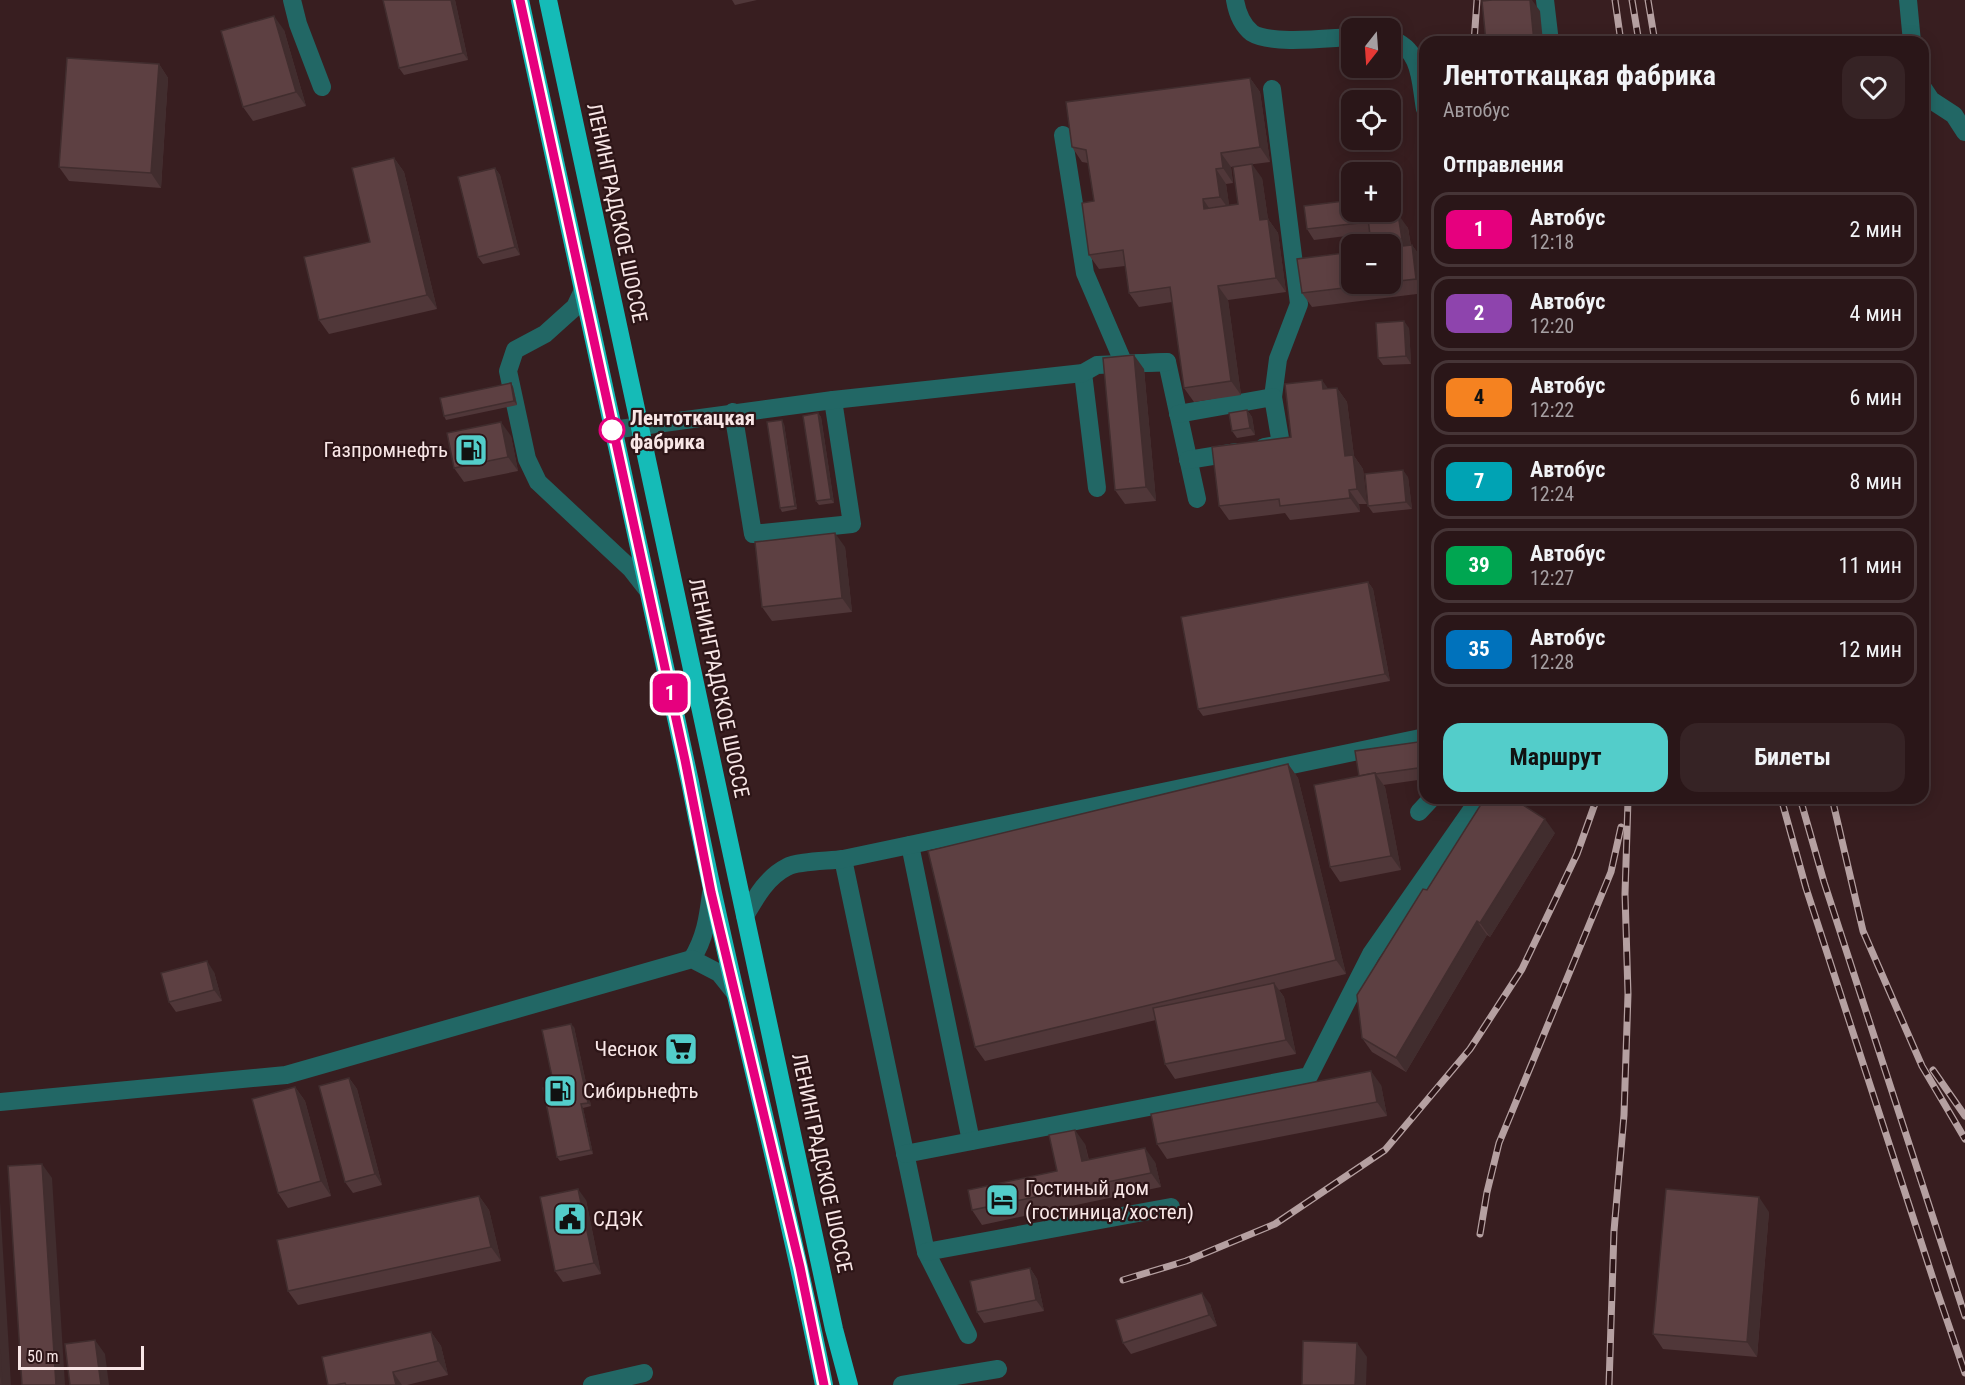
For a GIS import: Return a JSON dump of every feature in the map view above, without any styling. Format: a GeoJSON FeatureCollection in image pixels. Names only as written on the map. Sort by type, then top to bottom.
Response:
{"type":"FeatureCollection","features":[{"type":"Feature","properties":{"kind":"highway","name":"ЛЕНИНГРАДСКОЕ ШОССЕ"},"geometry":{"type":"LineString","coordinates":[[520,0],[649,592],[711,892],[814,1333],[824,1385]]}},
{"type":"Feature","properties":{"kind":"highway","name":"ЛЕНИНГРАДСКОЕ ШОССЕ"},"geometry":{"type":"LineString","coordinates":[[548,0],[638,425],[832,1317],[849,1385]]}},
{"type":"Feature","properties":{"kind":"street"},"geometry":{"type":"LineString","coordinates":[[292,0],[298,24],[322,87]]}},
{"type":"Feature","properties":{"kind":"street"},"geometry":{"type":"LineString","coordinates":[[1235,0],[1238,15],[1252,33],[1275,40],[1341,37]]}},
{"type":"Feature","properties":{"kind":"street"},"geometry":{"type":"LineString","coordinates":[[1545,0],[1549,36]]}},
{"type":"Feature","properties":{"kind":"street"},"geometry":{"type":"LineString","coordinates":[[1908,0],[1911,36]]}},
{"type":"Feature","properties":{"kind":"street"},"geometry":{"type":"LineString","coordinates":[[1401,43],[1416,57],[1419,74]]}},
{"type":"Feature","properties":{"kind":"street"},"geometry":{"type":"LineString","coordinates":[[1188,460],[1281,444],[1273,397],[1278,359],[1299,304],[1272,89]]}},
{"type":"Feature","properties":{"kind":"street"},"geometry":{"type":"LineString","coordinates":[[1929,97],[1954,115],[1965,132]]}},
{"type":"Feature","properties":{"kind":"street"},"geometry":{"type":"LineString","coordinates":[[1063,135],[1085,273],[1124,364]]}},
{"type":"Feature","properties":{"kind":"street"},"geometry":{"type":"LineString","coordinates":[[583,290],[575,307],[545,334],[515,350],[508,371],[510,382],[527,459],[538,482],[631,568],[649,592]]}},
{"type":"Feature","properties":{"kind":"street"},"geometry":{"type":"LineString","coordinates":[[612,430],[833,400],[1083,373],[1097,365],[1167,362],[1197,499]]}},
{"type":"Feature","properties":{"kind":"street"},"geometry":{"type":"LineString","coordinates":[[1083,373],[1097,488]]}},
{"type":"Feature","properties":{"kind":"street"},"geometry":{"type":"LineString","coordinates":[[1178,414],[1273,397]]}},
{"type":"Feature","properties":{"kind":"street"},"geometry":{"type":"LineString","coordinates":[[734,412],[753,534],[852,524],[833,400]]}},
{"type":"Feature","properties":{"kind":"street"},"geometry":{"type":"LineString","coordinates":[[745,916],[757,894],[771,878],[788,866],[843,859],[1419,738]]}},
{"type":"Feature","properties":{"kind":"street"},"geometry":{"type":"LineString","coordinates":[[1419,812],[1426,804]]}},
{"type":"Feature","properties":{"kind":"street"},"geometry":{"type":"LineString","coordinates":[[905,1154],[1309,1076],[1371,954],[1476,804]]}},
{"type":"Feature","properties":{"kind":"street"},"geometry":{"type":"LineString","coordinates":[[910,845],[971,1141]]}},
{"type":"Feature","properties":{"kind":"street"},"geometry":{"type":"LineString","coordinates":[[843,859],[926,1252],[968,1335]]}},
{"type":"Feature","properties":{"kind":"street"},"geometry":{"type":"LineString","coordinates":[[0,1102],[286,1075],[692,959],[701,945],[708,926],[711,892]]}},
{"type":"Feature","properties":{"kind":"street"},"geometry":{"type":"LineString","coordinates":[[692,959],[719,973],[735,993]]}},
{"type":"Feature","properties":{"kind":"street"},"geometry":{"type":"LineString","coordinates":[[926,1252],[1171,1207]]}},
{"type":"Feature","properties":{"kind":"street"},"geometry":{"type":"LineString","coordinates":[[902,1385],[998,1369]]}},
{"type":"Feature","properties":{"kind":"street"},"geometry":{"type":"LineString","coordinates":[[592,1385],[644,1373]]}},
{"type":"Feature","properties":{"kind":"building"},"geometry":{"type":"Polygon","coordinates":[[[383,0],[451,0],[463,53],[399,68],[383,0]]]}},
{"type":"Feature","properties":{"kind":"building"},"geometry":{"type":"Polygon","coordinates":[[[1530,0],[1533,36],[1485,36],[1482,1],[1530,0]]]}},
{"type":"Feature","properties":{"kind":"building"},"geometry":{"type":"Polygon","coordinates":[[[274,16],[296,92],[243,107],[221,31],[274,16]]]}},
{"type":"Feature","properties":{"kind":"building"},"geometry":{"type":"Polygon","coordinates":[[[67,58],[159,64],[151,173],[59,167],[67,58]]]}},
{"type":"Feature","properties":{"kind":"building"},"geometry":{"type":"Polygon","coordinates":[[[1250,78],[1260,147],[1221,153],[1223,168],[1216,169],[1220,197],[1203,199],[1204,209],[1238,204],[1233,167],[1252,164],[1260,220],[1268,219],[1276,278],[1218,286],[1231,381],[1184,388],[1170,287],[1129,293],[1123,250],[1089,255],[1082,203],[1094,201],[1086,150],[1072,147],[1066,102],[1250,78]]]}},
{"type":"Feature","properties":{"kind":"building"},"geometry":{"type":"Polygon","coordinates":[[[394,158],[427,295],[319,320],[304,257],[370,242],[352,168],[394,158]]]}},
{"type":"Feature","properties":{"kind":"building"},"geometry":{"type":"Polygon","coordinates":[[[495,168],[515,247],[478,257],[458,177],[495,168]]]}},
{"type":"Feature","properties":{"kind":"building"},"geometry":{"type":"Polygon","coordinates":[[[1341,201],[1341,222],[1368,222],[1307,229],[1304,206],[1341,201]]]}},
{"type":"Feature","properties":{"kind":"building"},"geometry":{"type":"Polygon","coordinates":[[[1368,222],[1399,222],[1403,246],[1412,245],[1416,279],[1401,281],[1401,234],[1370,234],[1368,222]]]}},
{"type":"Feature","properties":{"kind":"building"},"geometry":{"type":"Polygon","coordinates":[[[1341,253],[1341,288],[1302,293],[1297,259],[1341,253]]]}},
{"type":"Feature","properties":{"kind":"building"},"geometry":{"type":"Polygon","coordinates":[[[1404,321],[1406,356],[1378,358],[1376,323],[1404,321]]]}},
{"type":"Feature","properties":{"kind":"building"},"geometry":{"type":"Polygon","coordinates":[[[1134,355],[1146,487],[1115,490],[1103,358],[1134,355]]]}},
{"type":"Feature","properties":{"kind":"building"},"geometry":{"type":"Polygon","coordinates":[[[1322,380],[1323,389],[1337,388],[1345,456],[1353,455],[1357,489],[1349,490],[1350,498],[1280,506],[1279,499],[1219,506],[1212,447],[1291,437],[1285,384],[1322,380]]]}},
{"type":"Feature","properties":{"kind":"building"},"geometry":{"type":"Polygon","coordinates":[[[511,383],[514,401],[444,416],[440,398],[511,383]]]}},
{"type":"Feature","properties":{"kind":"building"},"geometry":{"type":"Polygon","coordinates":[[[1247,410],[1250,428],[1232,431],[1229,413],[1247,410]]]}},
{"type":"Feature","properties":{"kind":"building"},"geometry":{"type":"Polygon","coordinates":[[[818,413],[831,499],[816,501],[803,416],[818,413]]]}},
{"type":"Feature","properties":{"kind":"building"},"geometry":{"type":"Polygon","coordinates":[[[782,420],[795,506],[780,508],[767,422],[782,420]]]}},
{"type":"Feature","properties":{"kind":"building"},"geometry":{"type":"Polygon","coordinates":[[[501,422],[508,457],[454,468],[447,433],[501,422]]]}},
{"type":"Feature","properties":{"kind":"building"},"geometry":{"type":"Polygon","coordinates":[[[1403,470],[1406,502],[1368,506],[1365,474],[1403,470]]]}},
{"type":"Feature","properties":{"kind":"building"},"geometry":{"type":"Polygon","coordinates":[[[835,533],[842,598],[762,607],[755,542],[835,533]]]}},
{"type":"Feature","properties":{"kind":"building"},"geometry":{"type":"Polygon","coordinates":[[[1368,582],[1385,674],[1198,709],[1181,617],[1368,582]]]}},
{"type":"Feature","properties":{"kind":"building"},"geometry":{"type":"Polygon","coordinates":[[[1419,742],[1419,768],[1359,776],[1355,751],[1419,742]]]}},
{"type":"Feature","properties":{"kind":"building"},"geometry":{"type":"Polygon","coordinates":[[[1288,764],[1336,960],[975,1047],[928,851],[1288,764]]]}},
{"type":"Feature","properties":{"kind":"building"},"geometry":{"type":"Polygon","coordinates":[[[1375,773],[1391,856],[1330,867],[1314,785],[1375,773]]]}},
{"type":"Feature","properties":{"kind":"building"},"geometry":{"type":"Polygon","coordinates":[[[1481,804],[1521,804],[1545,819],[1480,923],[1477,921],[1396,1058],[1362,1038],[1357,995],[1423,889],[1427,890],[1481,804]]]}},
{"type":"Feature","properties":{"kind":"building"},"geometry":{"type":"Polygon","coordinates":[[[207,961],[214,990],[169,1002],[161,973],[207,961]]]}},
{"type":"Feature","properties":{"kind":"building"},"geometry":{"type":"Polygon","coordinates":[[[1274,983],[1286,1040],[1165,1064],[1153,1008],[1274,983]]]}},
{"type":"Feature","properties":{"kind":"building"},"geometry":{"type":"Polygon","coordinates":[[[571,1024],[588,1103],[581,1104],[591,1150],[557,1157],[543,1088],[554,1086],[542,1030],[571,1024]]]}},
{"type":"Feature","properties":{"kind":"building"},"geometry":{"type":"Polygon","coordinates":[[[1371,1071],[1377,1102],[1157,1144],[1151,1114],[1371,1071]]]}},
{"type":"Feature","properties":{"kind":"building"},"geometry":{"type":"Polygon","coordinates":[[[349,1078],[375,1174],[345,1182],[319,1086],[349,1078]]]}},
{"type":"Feature","properties":{"kind":"building"},"geometry":{"type":"Polygon","coordinates":[[[295,1087],[321,1181],[278,1193],[252,1099],[295,1087]]]}},
{"type":"Feature","properties":{"kind":"building"},"geometry":{"type":"Polygon","coordinates":[[[1075,1130],[1082,1161],[1145,1148],[1151,1173],[972,1210],[968,1190],[1057,1171],[1049,1135],[1075,1130]]]}},
{"type":"Feature","properties":{"kind":"building"},"geometry":{"type":"Polygon","coordinates":[[[42,1164],[56,1385],[22,1385],[8,1166],[42,1164]]]}},
{"type":"Feature","properties":{"kind":"building"},"geometry":{"type":"Polygon","coordinates":[[[578,1189],[594,1263],[555,1271],[540,1197],[578,1189]]]}},
{"type":"Feature","properties":{"kind":"building"},"geometry":{"type":"Polygon","coordinates":[[[1666,1189],[1759,1197],[1747,1342],[1653,1334],[1666,1189]]]}},
{"type":"Feature","properties":{"kind":"building"},"geometry":{"type":"Polygon","coordinates":[[[479,1196],[491,1247],[288,1291],[277,1240],[479,1196]]]}},
{"type":"Feature","properties":{"kind":"building"},"geometry":{"type":"Polygon","coordinates":[[[1030,1268],[1036,1300],[977,1312],[970,1281],[1030,1268]]]}},
{"type":"Feature","properties":{"kind":"building"},"geometry":{"type":"Polygon","coordinates":[[[1202,1293],[1209,1315],[1123,1343],[1116,1320],[1202,1293]]]}},
{"type":"Feature","properties":{"kind":"building"},"geometry":{"type":"Polygon","coordinates":[[[431,1332],[438,1361],[393,1372],[396,1385],[346,1385],[345,1383],[328,1385],[322,1357],[431,1332]]]}},
{"type":"Feature","properties":{"kind":"building"},"geometry":{"type":"Polygon","coordinates":[[[95,1340],[101,1385],[70,1385],[65,1344],[95,1340]]]}},
{"type":"Feature","properties":{"kind":"building"},"geometry":{"type":"Polygon","coordinates":[[[1303,1341],[1357,1343],[1355,1385],[1302,1385],[1303,1341]]]}},
{"type":"Feature","properties":{"kind":"building"},"geometry":{"type":"Polygon","coordinates":[[[0,1349],[2,1385],[0,1385],[0,1349]]]}},
{"type":"Feature","properties":{"kind":"railway"},"geometry":{"type":"LineString","coordinates":[[1474,36],[1477,0]]}},
{"type":"Feature","properties":{"kind":"railway"},"geometry":{"type":"LineString","coordinates":[[1615,0],[1620,36]]}},
{"type":"Feature","properties":{"kind":"railway"},"geometry":{"type":"LineString","coordinates":[[1632,0],[1638,36]]}},
{"type":"Feature","properties":{"kind":"railway"},"geometry":{"type":"LineString","coordinates":[[1648,0],[1654,36]]}},
{"type":"Feature","properties":{"kind":"railway"},"geometry":{"type":"LineString","coordinates":[[1123,1280],[1186,1261],[1275,1224],[1385,1150],[1470,1049],[1522,969],[1577,854],[1595,804]]}},
{"type":"Feature","properties":{"kind":"railway"},"geometry":{"type":"LineString","coordinates":[[1609,1385],[1614,1231],[1624,1115],[1628,994],[1625,894],[1628,804]]}},
{"type":"Feature","properties":{"kind":"railway"},"geometry":{"type":"LineString","coordinates":[[1783,804],[1806,888],[1965,1373]]}},
{"type":"Feature","properties":{"kind":"railway"},"geometry":{"type":"LineString","coordinates":[[1802,804],[1824,882],[1965,1316]]}},
{"type":"Feature","properties":{"kind":"railway"},"geometry":{"type":"LineString","coordinates":[[1833,804],[1863,931],[1922,1066],[1965,1139]]}},
{"type":"Feature","properties":{"kind":"railway"},"geometry":{"type":"LineString","coordinates":[[1480,1234],[1499,1143],[1611,872],[1621,827]]}},
{"type":"Feature","properties":{"kind":"railway"},"geometry":{"type":"LineString","coordinates":[[1933,1070],[1965,1116]]}},
{"type":"Feature","properties":{"kind":"bus line","name":"1"},"geometry":{"type":"LineString","coordinates":[[520,0],[685,760],[711,892],[800,1267],[824,1385]]}},
{"type":"Feature","properties":{"kind":"place","name":"Лентоткацкая фабрика"},"geometry":{"type":"Point","coordinates":[612,430]}},
{"type":"Feature","properties":{"kind":"place","name":"Газпромнефть"},"geometry":{"type":"Point","coordinates":[471,450]}},
{"type":"Feature","properties":{"kind":"place","name":"Чеснок"},"geometry":{"type":"Point","coordinates":[681,1049]}},
{"type":"Feature","properties":{"kind":"place","name":"Сибирьнефть"},"geometry":{"type":"Point","coordinates":[560,1091]}},
{"type":"Feature","properties":{"kind":"place","name":"Гостиный дом (гостиница/хостел)"},"geometry":{"type":"Point","coordinates":[1002,1200]}},
{"type":"Feature","properties":{"kind":"place","name":"СДЭК"},"geometry":{"type":"Point","coordinates":[570,1219]}}]}
